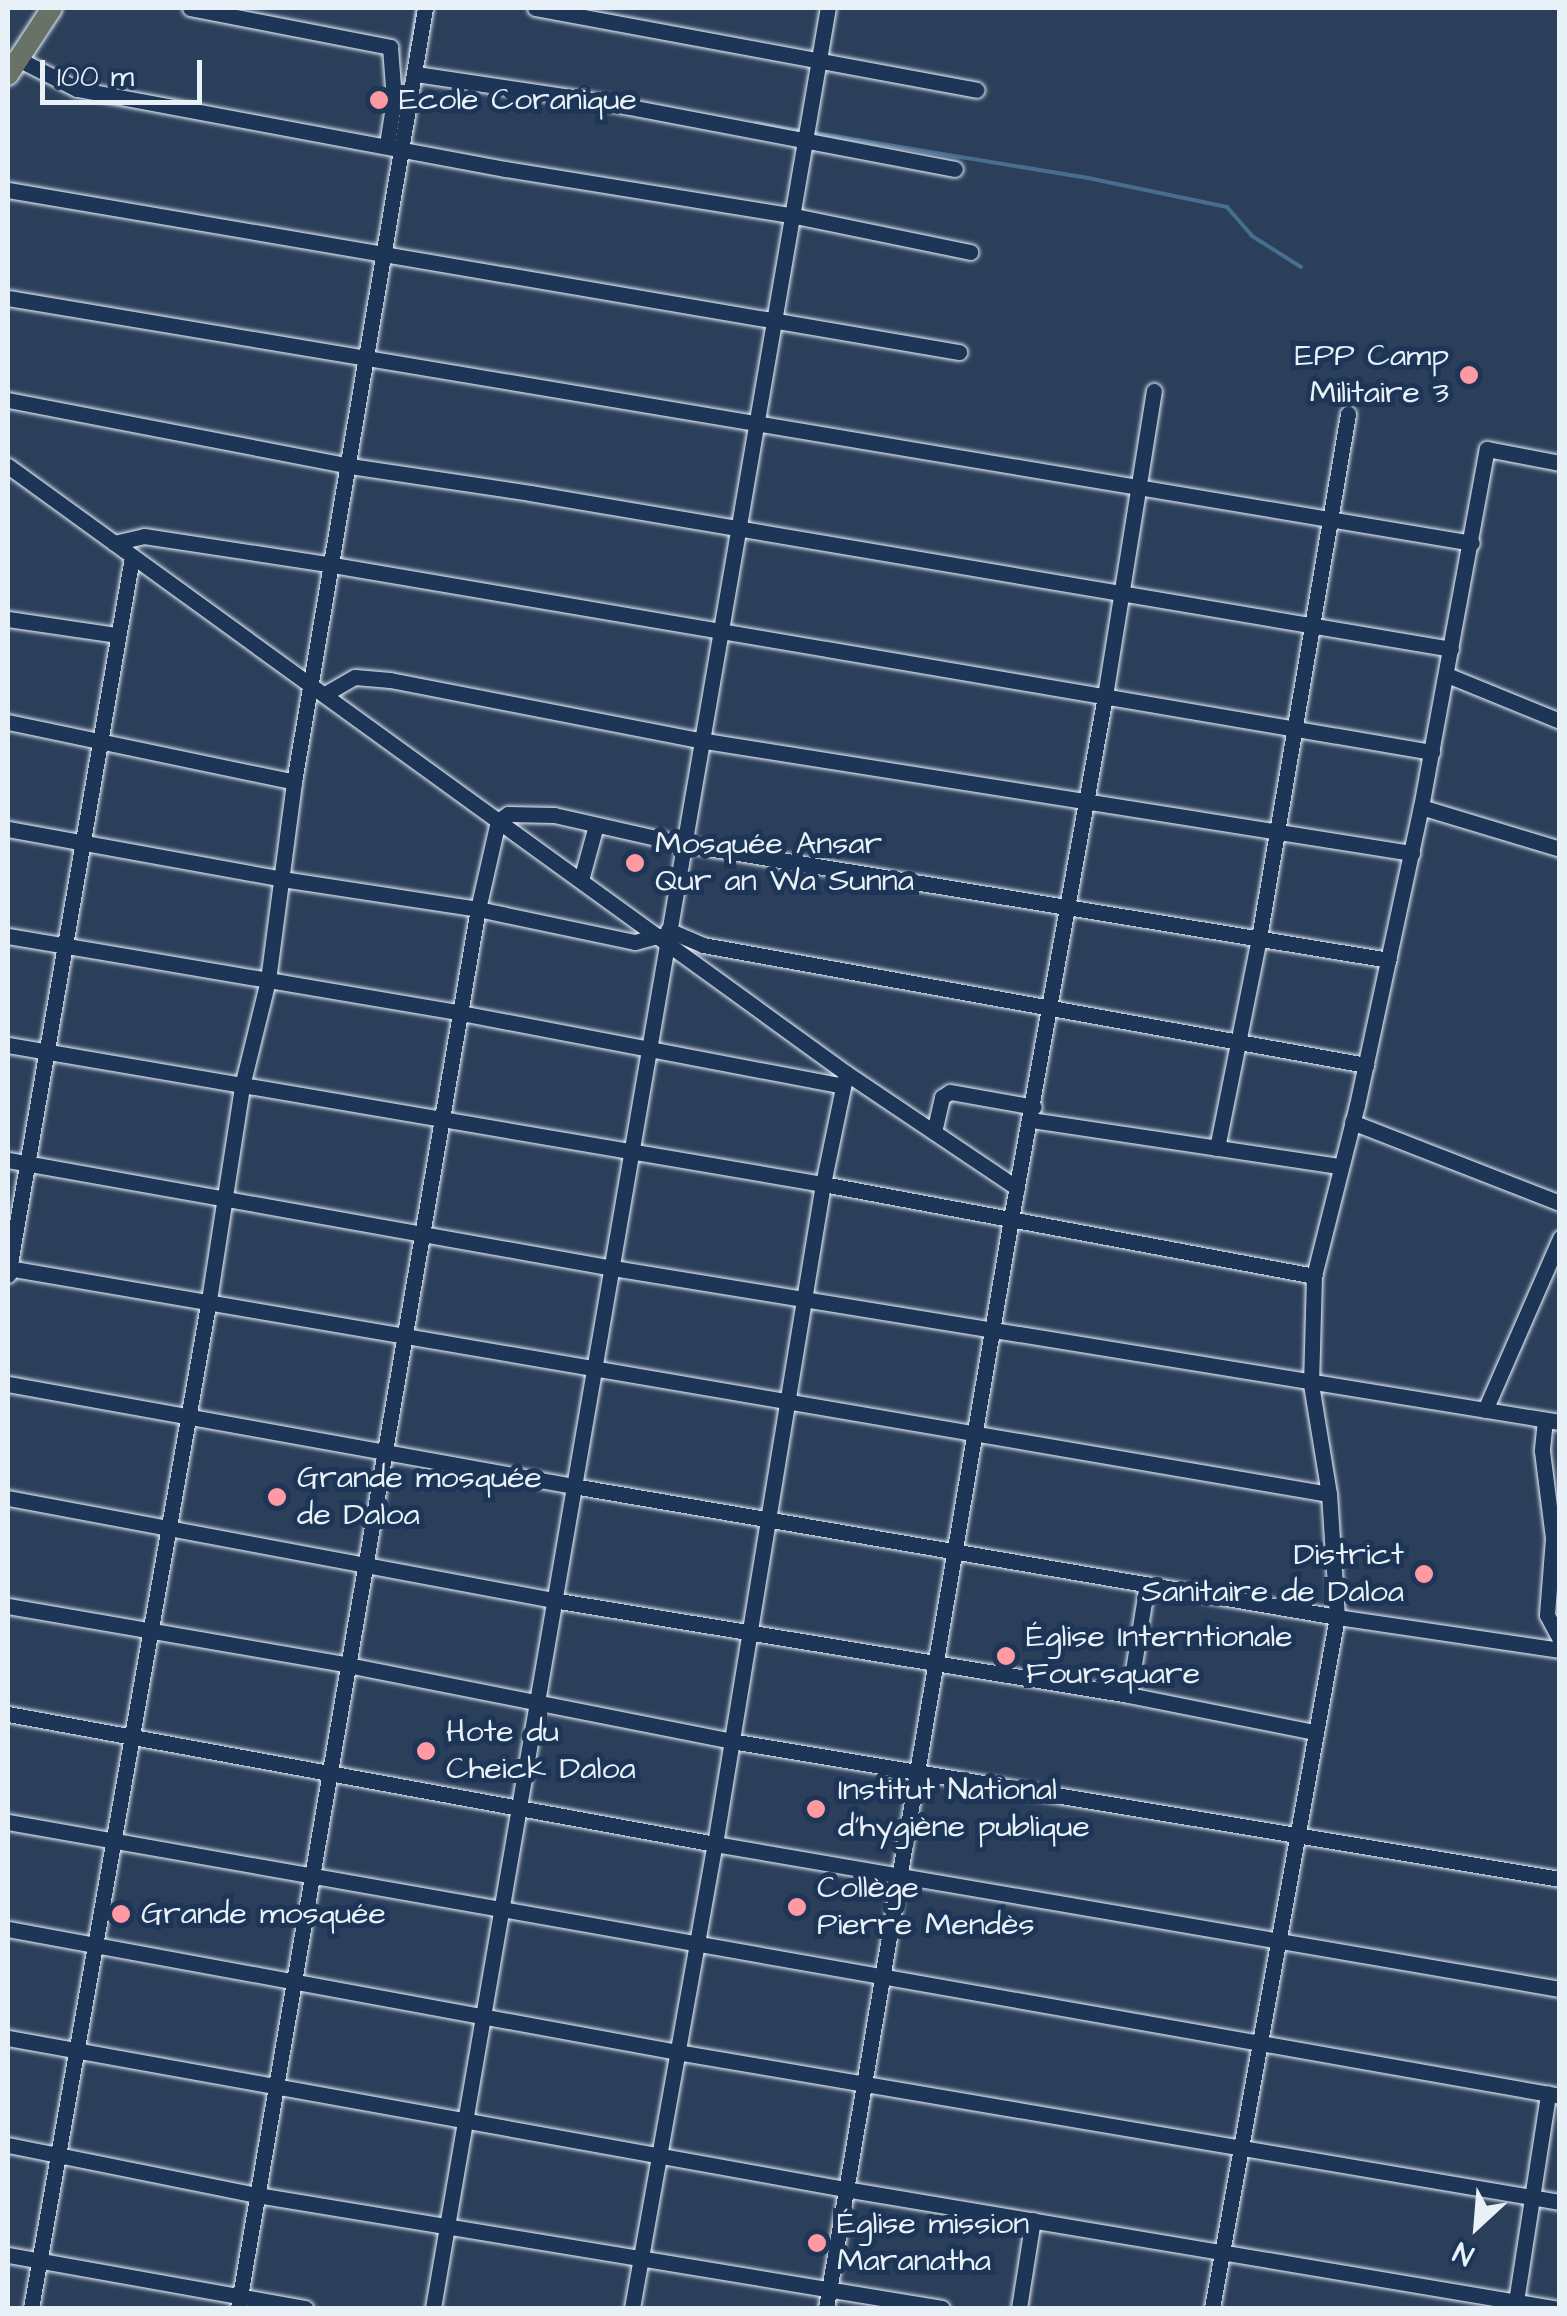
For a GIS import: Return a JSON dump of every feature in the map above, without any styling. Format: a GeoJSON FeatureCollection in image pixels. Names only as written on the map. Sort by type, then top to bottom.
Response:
{"type":"FeatureCollection","features":[{"type":"Feature","properties":{"kind":"main road"},"geometry":{"type":"LineString","coordinates":[[12,67],[52,8]]}},
{"type":"Feature","properties":{"kind":"street"},"geometry":{"type":"LineString","coordinates":[[31,2308],[209,1300],[242,1086],[268,980],[294,782],[318,690],[333,566],[369,361],[394,146],[390,47],[190,8]]}},
{"type":"Feature","properties":{"kind":"street"},"geometry":{"type":"LineString","coordinates":[[394,146],[426,8]]}},
{"type":"Feature","properties":{"kind":"street"},"geometry":{"type":"LineString","coordinates":[[535,8],[976,90]]}},
{"type":"Feature","properties":{"kind":"street"},"geometry":{"type":"LineString","coordinates":[[433,2308],[450,2227],[464,2122],[553,1600],[635,1153],[664,936],[742,529],[828,8]]}},
{"type":"Feature","properties":{"kind":"street"},"geometry":{"type":"LineString","coordinates":[[416,64],[806,134],[955,169]]}},
{"type":"Feature","properties":{"kind":"street"},"geometry":{"type":"LineString","coordinates":[[12,67],[77,89],[795,216],[970,252]]}},
{"type":"Feature","properties":{"kind":"street"},"geometry":{"type":"LineString","coordinates":[[8,190],[382,256],[584,285],[774,322],[959,352]]}},
{"type":"Feature","properties":{"kind":"street"},"geometry":{"type":"LineString","coordinates":[[8,298],[369,361],[759,420],[1137,490],[1472,543]]}},
{"type":"Feature","properties":{"kind":"street"},"geometry":{"type":"LineString","coordinates":[[826,2308],[1016,1188],[1106,696],[1154,392]]}},
{"type":"Feature","properties":{"kind":"street"},"geometry":{"type":"LineString","coordinates":[[8,400],[350,466],[1451,649]]}},
{"type":"Feature","properties":{"kind":"street"},"geometry":{"type":"LineString","coordinates":[[1217,1148],[1259,938],[1348,414]]}},
{"type":"Feature","properties":{"kind":"street"},"geometry":{"type":"LineString","coordinates":[[1212,2308],[1337,1617],[1329,1494],[1311,1384],[1314,1276],[1366,1065],[1422,807],[1488,449],[1560,463]]}},
{"type":"Feature","properties":{"kind":"street"},"geometry":{"type":"LineString","coordinates":[[8,466],[498,821],[664,936],[844,1079],[934,1132],[1016,1188]]}},
{"type":"Feature","properties":{"kind":"street"},"geometry":{"type":"LineString","coordinates":[[114,543],[144,536],[1432,752]]}},
{"type":"Feature","properties":{"kind":"street"},"geometry":{"type":"LineString","coordinates":[[132,557],[8,1270],[209,1300],[790,1404],[1329,1494]]}},
{"type":"Feature","properties":{"kind":"street"},"geometry":{"type":"LineString","coordinates":[[8,618],[116,635]]}},
{"type":"Feature","properties":{"kind":"street"},"geometry":{"type":"LineString","coordinates":[[1446,675],[1560,722]]}},
{"type":"Feature","properties":{"kind":"street"},"geometry":{"type":"LineString","coordinates":[[318,690],[355,677],[390,680],[700,740],[1412,853]]}},
{"type":"Feature","properties":{"kind":"street"},"geometry":{"type":"LineString","coordinates":[[8,722],[294,782]]}},
{"type":"Feature","properties":{"kind":"street"},"geometry":{"type":"LineString","coordinates":[[1422,807],[1560,849]]}},
{"type":"Feature","properties":{"kind":"street"},"geometry":{"type":"LineString","coordinates":[[239,2304],[478,909],[498,821],[508,814],[522,812],[683,844],[1388,960]]}},
{"type":"Feature","properties":{"kind":"street"},"geometry":{"type":"LineString","coordinates":[[581,880],[596,825]]}},
{"type":"Feature","properties":{"kind":"street"},"geometry":{"type":"LineString","coordinates":[[8,829],[282,880],[478,909],[635,942],[664,936],[1050,1011],[1366,1065]]}},
{"type":"Feature","properties":{"kind":"street"},"geometry":{"type":"LineString","coordinates":[[8,936],[844,1079]]}},
{"type":"Feature","properties":{"kind":"street"},"geometry":{"type":"LineString","coordinates":[[8,1045],[823,1184],[1314,1276]]}},
{"type":"Feature","properties":{"kind":"street"},"geometry":{"type":"LineString","coordinates":[[632,2308],[716,1844],[823,1184],[844,1079]]}},
{"type":"Feature","properties":{"kind":"street"},"geometry":{"type":"LineString","coordinates":[[934,1132],[942,1098],[950,1092],[1032,1114],[1340,1166]]}},
{"type":"Feature","properties":{"kind":"street"},"geometry":{"type":"LineString","coordinates":[[1352,1122],[1560,1203]]}},
{"type":"Feature","properties":{"kind":"street"},"geometry":{"type":"LineString","coordinates":[[8,1160],[613,1268],[1552,1421],[1542,1451],[1553,1538],[1546,1615],[1560,1639]]}},
{"type":"Feature","properties":{"kind":"street"},"geometry":{"type":"LineString","coordinates":[[1485,1410],[1560,1238]]}},
{"type":"Feature","properties":{"kind":"street"},"geometry":{"type":"LineString","coordinates":[[8,1384],[956,1552],[1337,1617],[1560,1650]]}},
{"type":"Feature","properties":{"kind":"street"},"geometry":{"type":"LineString","coordinates":[[8,1498],[553,1600],[1129,1695],[1314,1732]]}},
{"type":"Feature","properties":{"kind":"street"},"geometry":{"type":"LineString","coordinates":[[1129,1695],[1147,1584]]}},
{"type":"Feature","properties":{"kind":"street"},"geometry":{"type":"LineString","coordinates":[[8,1606],[348,1665],[731,1741],[1560,1879]]}},
{"type":"Feature","properties":{"kind":"street"},"geometry":{"type":"LineString","coordinates":[[8,1714],[716,1844],[1560,1988]]}},
{"type":"Feature","properties":{"kind":"street"},"geometry":{"type":"LineString","coordinates":[[8,1822],[1554,2095],[1530,2198],[1515,2305]]}},
{"type":"Feature","properties":{"kind":"street"},"geometry":{"type":"LineString","coordinates":[[8,1929],[678,2052],[1560,2202]]}},
{"type":"Feature","properties":{"kind":"street"},"geometry":{"type":"LineString","coordinates":[[8,2038],[845,2189],[1223,2250],[1515,2305],[1554,2308]]}},
{"type":"Feature","properties":{"kind":"street"},"geometry":{"type":"LineString","coordinates":[[8,2145],[257,2195],[942,2308]]}},
{"type":"Feature","properties":{"kind":"street"},"geometry":{"type":"LineString","coordinates":[[1019,2308],[1033,2220]]}},
{"type":"Feature","properties":{"kind":"street"},"geometry":{"type":"LineString","coordinates":[[8,2256],[239,2304],[305,2308]]}},
{"type":"Feature","properties":{"kind":"waterway"},"geometry":{"type":"LineString","coordinates":[[410,55],[417,8]]}},
{"type":"Feature","properties":{"kind":"waterway"},"geometry":{"type":"LineString","coordinates":[[756,123],[801,131]]}},
{"type":"Feature","properties":{"kind":"waterway"},"geometry":{"type":"LineString","coordinates":[[810,132],[1088,178],[1227,207],[1252,236],[1301,267]]}},
{"type":"Feature","properties":{"kind":"place","name":"Ecole Coranique"},"geometry":{"type":"Point","coordinates":[379,100]}},
{"type":"Feature","properties":{"kind":"place","name":"EPP Camp Militaire 3"},"geometry":{"type":"Point","coordinates":[1469,375]}},
{"type":"Feature","properties":{"kind":"place","name":"Mosquée Ansar Qur an Wa Sunna"},"geometry":{"type":"Point","coordinates":[635,863]}},
{"type":"Feature","properties":{"kind":"place","name":"Grande mosquée de Daloa"},"geometry":{"type":"Point","coordinates":[277,1497]}},
{"type":"Feature","properties":{"kind":"place","name":"District Sanitaire de Daloa"},"geometry":{"type":"Point","coordinates":[1424,1574]}},
{"type":"Feature","properties":{"kind":"place","name":"Église Interntionale Foursquare"},"geometry":{"type":"Point","coordinates":[1006,1656]}},
{"type":"Feature","properties":{"kind":"place","name":"Hote du Cheick Daloa"},"geometry":{"type":"Point","coordinates":[426,1751]}},
{"type":"Feature","properties":{"kind":"place","name":"Institut National d'hygiène publique"},"geometry":{"type":"Point","coordinates":[816,1809]}},
{"type":"Feature","properties":{"kind":"place","name":"Collège Pierre Mendès"},"geometry":{"type":"Point","coordinates":[797,1907]}},
{"type":"Feature","properties":{"kind":"place","name":"Grande mosquée"},"geometry":{"type":"Point","coordinates":[121,1914]}},
{"type":"Feature","properties":{"kind":"place","name":"Église mission Maranatha"},"geometry":{"type":"Point","coordinates":[817,2243]}}]}
